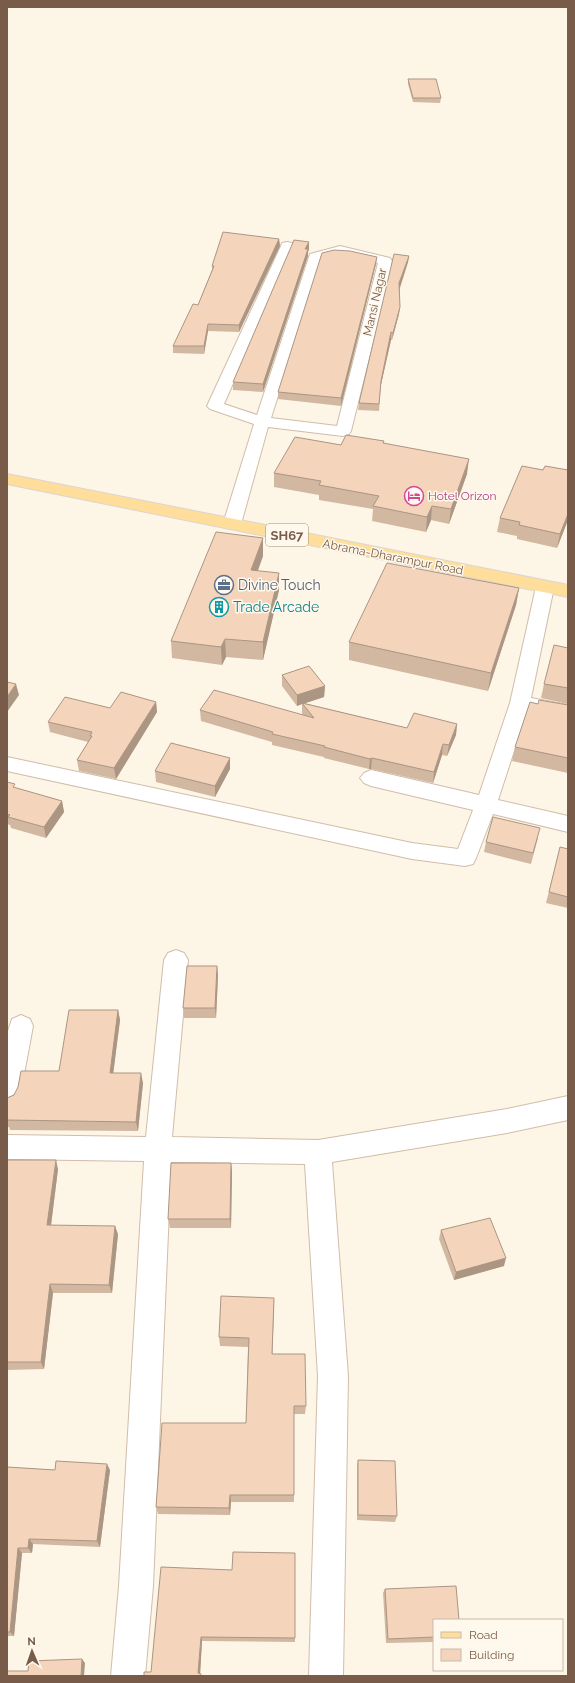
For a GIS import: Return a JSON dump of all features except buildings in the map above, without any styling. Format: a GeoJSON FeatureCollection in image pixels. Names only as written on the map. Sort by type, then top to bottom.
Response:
{"type":"FeatureCollection","features":[{"type":"Feature","properties":{"kind":"main road","name":"Abrama-Dharampur Road"},"geometry":{"type":"LineString","coordinates":[[7,479],[568,591]]}},
{"type":"Feature","properties":{"kind":"street","name":"Mansi Nagar"},"geometry":{"type":"LineString","coordinates":[[232,524],[262,422],[315,257],[340,250],[385,261],[384,270],[343,431],[262,422],[215,406],[287,246]]}},
{"type":"Feature","properties":{"kind":"street"},"geometry":{"type":"LineString","coordinates":[[7,764],[412,851],[465,858],[486,806],[520,703],[545,587]]}},
{"type":"Feature","properties":{"kind":"street"},"geometry":{"type":"LineString","coordinates":[[520,703],[568,712]]}},
{"type":"Feature","properties":{"kind":"street"},"geometry":{"type":"LineString","coordinates":[[371,778],[568,824]]}},
{"type":"Feature","properties":{"kind":"street"},"geometry":{"type":"LineString","coordinates":[[128,1676],[136,1578],[158,1148],[176,960]]}},
{"type":"Feature","properties":{"kind":"street"},"geometry":{"type":"LineString","coordinates":[[7,1096],[21,1026]]}},
{"type":"Feature","properties":{"kind":"street"},"geometry":{"type":"LineString","coordinates":[[7,1147],[158,1148],[318,1152],[507,1122],[568,1108]]}},
{"type":"Feature","properties":{"kind":"street"},"geometry":{"type":"LineString","coordinates":[[318,1152],[332,1376],[326,1676]]}},
{"type":"Feature","properties":{"kind":"place","name":"Hotel Orizon"},"geometry":{"type":"Point","coordinates":[414,496]}},
{"type":"Feature","properties":{"kind":"place","name":"Divine Touch"},"geometry":{"type":"Point","coordinates":[224,585]}},
{"type":"Feature","properties":{"kind":"place","name":"Trade Arcade"},"geometry":{"type":"Point","coordinates":[219,607]}}]}
